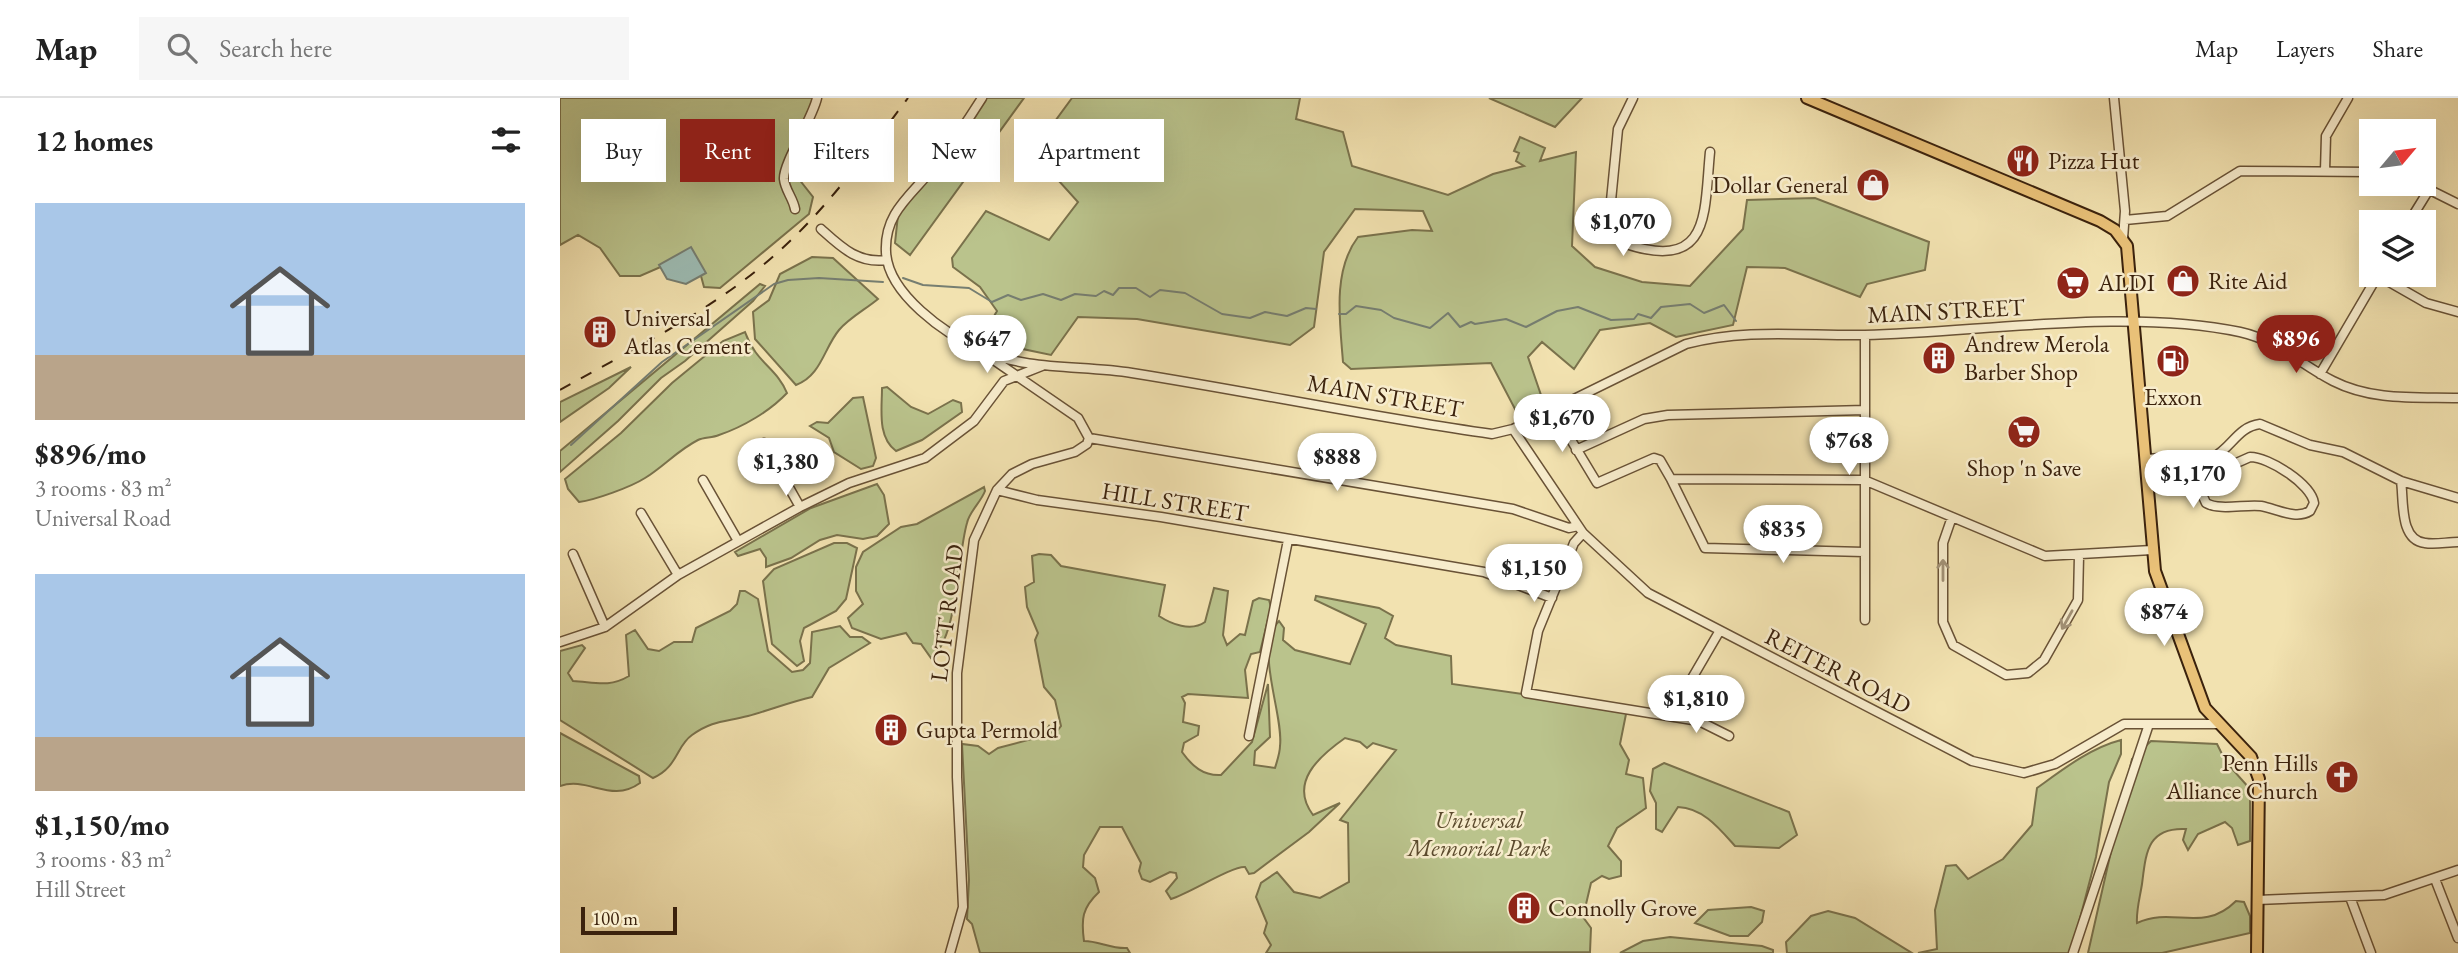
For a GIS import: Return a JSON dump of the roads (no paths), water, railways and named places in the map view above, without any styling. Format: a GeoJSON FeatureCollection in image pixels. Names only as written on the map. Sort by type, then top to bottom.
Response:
{"type":"FeatureCollection","features":[{"type":"Feature","properties":{"kind":"main road"},"geometry":{"type":"LineString","coordinates":[[1807,98],[2100,221],[2123,239],[2131,261],[2152,550],[2159,586],[2196,689],[2217,724],[2245,749],[2258,771],[2257,953]]}},
{"type":"Feature","properties":{"kind":"street"},"geometry":{"type":"LineString","coordinates":[[795,209],[793,198],[786,188],[785,173],[806,130],[817,98]]}},
{"type":"Feature","properties":{"kind":"street"},"geometry":{"type":"LineString","coordinates":[[821,229],[853,256],[862,260],[887,260],[886,238],[897,208],[931,171],[982,98]]}},
{"type":"Feature","properties":{"kind":"street"},"geometry":{"type":"LineString","coordinates":[[1633,98],[1618,130],[1610,211],[1611,224],[1626,244],[1665,251],[1678,249],[1698,236],[1703,224],[1710,152]]}},
{"type":"Feature","properties":{"kind":"street"},"geometry":{"type":"LineString","coordinates":[[2114,98],[2125,220],[2123,239]]}},
{"type":"Feature","properties":{"kind":"street"},"geometry":{"type":"LineString","coordinates":[[2325,171],[2326,136],[2348,98]]}},
{"type":"Feature","properties":{"kind":"street"},"geometry":{"type":"LineString","coordinates":[[2125,220],[2167,216],[2240,170],[2359,172]]}},
{"type":"Feature","properties":{"kind":"street"},"geometry":{"type":"LineString","coordinates":[[2436,191],[2458,204]]}},
{"type":"Feature","properties":{"kind":"street","name":"MAIN STREET"},"geometry":{"type":"LineString","coordinates":[[887,260],[905,297],[981,351],[1044,365],[1140,374],[1492,434],[1513,429],[1686,344],[1717,335],[1865,335],[2135,322],[2254,335],[2267,340],[2320,374],[2372,395],[2458,398]]}},
{"type":"Feature","properties":{"kind":"street"},"geometry":{"type":"LineString","coordinates":[[2320,374],[2371,287]]}},
{"type":"Feature","properties":{"kind":"street"},"geometry":{"type":"LineString","coordinates":[[2398,287],[2419,300],[2458,312]]}},
{"type":"Feature","properties":{"kind":"street"},"geometry":{"type":"LineString","coordinates":[[1865,335],[1865,620]]}},
{"type":"Feature","properties":{"kind":"street"},"geometry":{"type":"LineString","coordinates":[[981,351],[1013,376],[1078,418],[1089,438],[1513,509],[1581,530],[1538,631],[1526,693],[1699,721],[1729,736]]}},
{"type":"Feature","properties":{"kind":"street"},"geometry":{"type":"LineString","coordinates":[[560,642],[605,627],[678,575],[800,507],[849,483],[908,465],[941,449],[974,421],[1004,381],[1044,365]]}},
{"type":"Feature","properties":{"kind":"street"},"geometry":{"type":"LineString","coordinates":[[1553,410],[1597,483],[1654,458],[1660,460],[1704,548],[1864,552]]}},
{"type":"Feature","properties":{"kind":"street"},"geometry":{"type":"LineString","coordinates":[[1576,450],[1644,419],[1724,412],[1865,411]]}},
{"type":"Feature","properties":{"kind":"street"},"geometry":{"type":"LineString","coordinates":[[2145,459],[2194,456],[2209,458],[2229,447],[2244,429],[2260,424],[2310,445],[2343,453],[2401,481],[2458,498]]}},
{"type":"Feature","properties":{"kind":"street","name":"REITER ROAD"},"geometry":{"type":"LineString","coordinates":[[1513,429],[1581,530],[1648,593],[1972,761],[2008,771],[2038,771],[2124,724],[2217,724]]}},
{"type":"Feature","properties":{"kind":"street","name":"LOTT ROAD"},"geometry":{"type":"LineString","coordinates":[[950,953],[963,907],[957,777],[957,673],[974,540],[997,490],[1022,468],[1075,452],[1087,444],[1089,438]]}},
{"type":"Feature","properties":{"kind":"street"},"geometry":{"type":"LineString","coordinates":[[764,443],[800,507]]}},
{"type":"Feature","properties":{"kind":"street"},"geometry":{"type":"LineString","coordinates":[[2209,458],[2214,473]]}},
{"type":"Feature","properties":{"kind":"street"},"geometry":{"type":"LineString","coordinates":[[2246,458],[2266,458],[2309,491],[2313,498],[2313,507],[2307,513],[2298,515],[2258,506],[2209,505],[2203,500],[2201,492],[2207,479],[2214,473],[2246,458]]}},
{"type":"Feature","properties":{"kind":"street"},"geometry":{"type":"LineString","coordinates":[[1671,479],[1864,480],[2045,556],[2152,550]]}},
{"type":"Feature","properties":{"kind":"street"},"geometry":{"type":"LineString","coordinates":[[704,480],[738,541]]}},
{"type":"Feature","properties":{"kind":"street"},"geometry":{"type":"LineString","coordinates":[[2401,481],[2406,527],[2412,538],[2427,544],[2458,542]]}},
{"type":"Feature","properties":{"kind":"street"},"geometry":{"type":"LineString","coordinates":[[2404,496],[2416,486]]}},
{"type":"Feature","properties":{"kind":"street","name":"HILL STREET"},"geometry":{"type":"LineString","coordinates":[[997,490],[1484,572],[1552,598]]}},
{"type":"Feature","properties":{"kind":"street"},"geometry":{"type":"LineString","coordinates":[[641,513],[678,575]]}},
{"type":"Feature","properties":{"kind":"street"},"geometry":{"type":"LineString","coordinates":[[1952,517],[1943,543],[1943,622],[1954,645],[2006,675],[2028,673],[2045,660],[2078,600],[2079,555]]}},
{"type":"Feature","properties":{"kind":"street"},"geometry":{"type":"LineString","coordinates":[[1249,736],[1289,540]]}},
{"type":"Feature","properties":{"kind":"street"},"geometry":{"type":"LineString","coordinates":[[573,554],[605,627]]}},
{"type":"Feature","properties":{"kind":"street"},"geometry":{"type":"LineString","coordinates":[[1670,716],[1719,632]]}},
{"type":"Feature","properties":{"kind":"street"},"geometry":{"type":"LineString","coordinates":[[2073,953],[2150,724]]}},
{"type":"Feature","properties":{"kind":"street"},"geometry":{"type":"LineString","coordinates":[[2258,900],[2384,895],[2458,870]]}},
{"type":"Feature","properties":{"kind":"street"},"geometry":{"type":"LineString","coordinates":[[2435,879],[2458,938]]}},
{"type":"Feature","properties":{"kind":"street"},"geometry":{"type":"LineString","coordinates":[[2350,897],[2371,953]]}},
{"type":"Feature","properties":{"kind":"water"},"geometry":{"type":"Polygon","coordinates":[[[691,247],[706,273],[686,284],[667,279],[659,265],[691,247]]]}},
{"type":"Feature","properties":{"kind":"waterway"},"geometry":{"type":"LineString","coordinates":[[571,445],[662,362],[774,284],[788,280],[819,278],[883,282]]}},
{"type":"Feature","properties":{"kind":"waterway"},"geometry":{"type":"LineString","coordinates":[[903,278],[923,285],[969,288],[992,302],[1008,295],[1021,300],[1043,294],[1061,300],[1075,294],[1096,296],[1104,291],[1113,295],[1119,288],[1136,288],[1150,297],[1160,290],[1185,293],[1222,314],[1250,318],[1265,312],[1287,316],[1306,308],[1316,309]]}},
{"type":"Feature","properties":{"kind":"waterway"},"geometry":{"type":"LineString","coordinates":[[1339,314],[1346,314],[1356,306],[1381,310],[1394,318],[1430,328],[1448,313],[1460,327],[1471,322],[1475,324],[1506,319],[1526,327],[1557,311],[1578,307],[1611,320],[1634,319],[1638,314],[1651,318],[1661,307],[1690,304],[1704,313],[1724,305],[1736,321]]}},
{"type":"Feature","properties":{"kind":"railway"},"geometry":{"type":"LineString","coordinates":[[560,390],[672,328],[752,274],[796,236],[830,198],[908,98]]}},
{"type":"Feature","properties":{"kind":"place","name":"Pizza Hut"},"geometry":{"type":"Point","coordinates":[2023,161]}},
{"type":"Feature","properties":{"kind":"place","name":"Dollar General"},"geometry":{"type":"Point","coordinates":[1873,185]}},
{"type":"Feature","properties":{"kind":"place","name":"Rite Aid"},"geometry":{"type":"Point","coordinates":[2183,281]}},
{"type":"Feature","properties":{"kind":"place","name":"ALDI"},"geometry":{"type":"Point","coordinates":[2073,283]}},
{"type":"Feature","properties":{"kind":"place","name":"Universal Atlas Cement"},"geometry":{"type":"Point","coordinates":[600,332]}},
{"type":"Feature","properties":{"kind":"place","name":"Andrew Merola Barber Shop"},"geometry":{"type":"Point","coordinates":[1939,358]}},
{"type":"Feature","properties":{"kind":"place","name":"Exxon"},"geometry":{"type":"Point","coordinates":[2173,361]}},
{"type":"Feature","properties":{"kind":"place","name":"Shop 'n Save"},"geometry":{"type":"Point","coordinates":[2024,432]}},
{"type":"Feature","properties":{"kind":"place","name":"Gupta Permold"},"geometry":{"type":"Point","coordinates":[891,730]}},
{"type":"Feature","properties":{"kind":"place","name":"Penn Hills Alliance Church"},"geometry":{"type":"Point","coordinates":[2342,777]}},
{"type":"Feature","properties":{"kind":"place","name":"Connolly Grove"},"geometry":{"type":"Point","coordinates":[1524,908]}},
{"type":"Feature","properties":{"kind":"park label","name":"Universal Memorial Park"},"geometry":{"type":"Point","coordinates":[1479,834]}}]}
